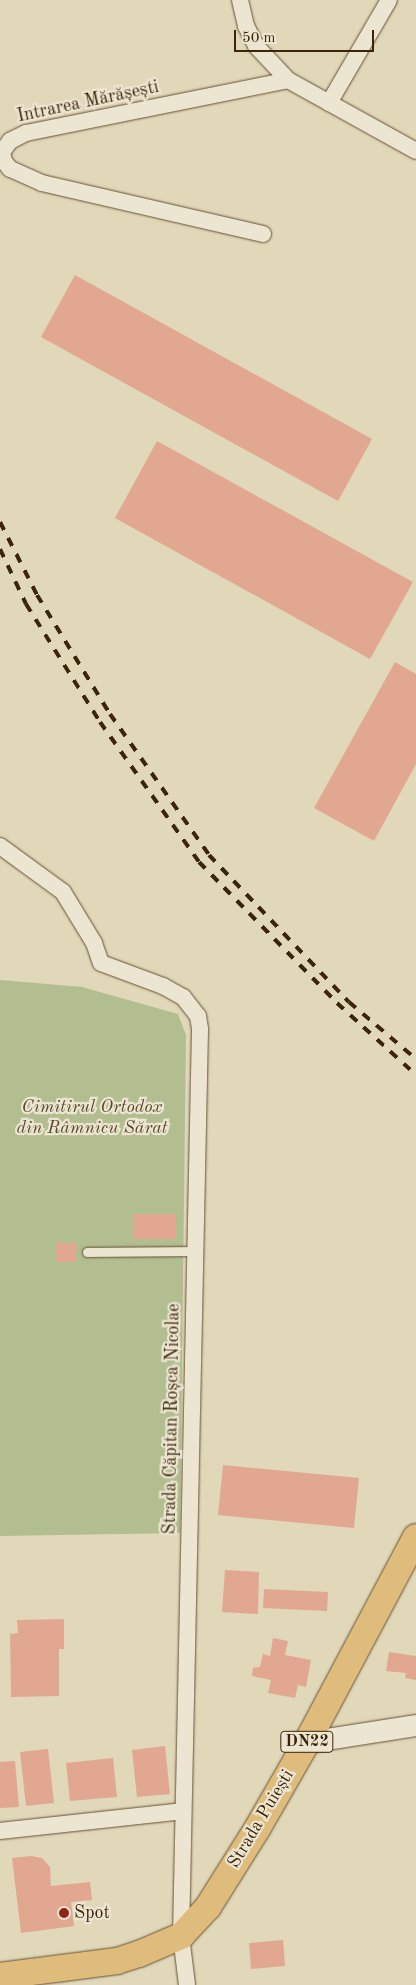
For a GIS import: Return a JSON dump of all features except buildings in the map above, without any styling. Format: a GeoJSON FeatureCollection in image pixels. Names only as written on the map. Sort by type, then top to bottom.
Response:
{"type":"FeatureCollection","features":[{"type":"Feature","properties":{"kind":"main road","name":"Strada Puiești"},"geometry":{"type":"LineString","coordinates":[[181,1936],[208,1907],[257,1829],[307,1742],[416,1537]]}},
{"type":"Feature","properties":{"kind":"main road","name":"DN22"},"geometry":{"type":"LineString","coordinates":[[0,1976],[117,1961],[181,1936]]}},
{"type":"Feature","properties":{"kind":"street"},"geometry":{"type":"LineString","coordinates":[[240,0],[246,26],[256,46],[288,80],[416,152]]}},
{"type":"Feature","properties":{"kind":"street"},"geometry":{"type":"LineString","coordinates":[[329,103],[389,0]]}},
{"type":"Feature","properties":{"kind":"street","name":"Intrarea Mărășești"},"geometry":{"type":"LineString","coordinates":[[263,234],[42,182],[12,171],[4,161],[2,152],[10,141],[26,134],[288,80]]}},
{"type":"Feature","properties":{"kind":"street","name":"Strada Căpitan Roșca Nicolae"},"geometry":{"type":"LineString","coordinates":[[0,846],[63,892],[94,943],[101,963],[183,997],[198,1016],[200,1049],[181,1936],[187,1985]]}},
{"type":"Feature","properties":{"kind":"street"},"geometry":{"type":"LineString","coordinates":[[307,1742],[416,1725]]}},
{"type":"Feature","properties":{"kind":"street"},"geometry":{"type":"LineString","coordinates":[[0,1831],[183,1811]]}},
{"type":"Feature","properties":{"kind":"lane"},"geometry":{"type":"LineString","coordinates":[[87,1252],[196,1250]]}},
{"type":"Feature","properties":{"kind":"green space","name":"Cimitirul Ortodox din Râmnicu Sărat"},"geometry":{"type":"Polygon","coordinates":[[[0,980],[82,987],[178,1014],[186,1035],[180,1533],[0,1536],[0,980]]]}},
{"type":"Feature","properties":{"kind":"railway"},"geometry":{"type":"LineString","coordinates":[[0,522],[37,595],[110,714],[209,855],[349,1002],[416,1059]]}},
{"type":"Feature","properties":{"kind":"railway"},"geometry":{"type":"LineString","coordinates":[[0,549],[26,604],[100,722],[199,862],[337,1003],[416,1075]]}},
{"type":"Feature","properties":{"kind":"place","name":"Spot"},"geometry":{"type":"Point","coordinates":[64,1913]}}]}
